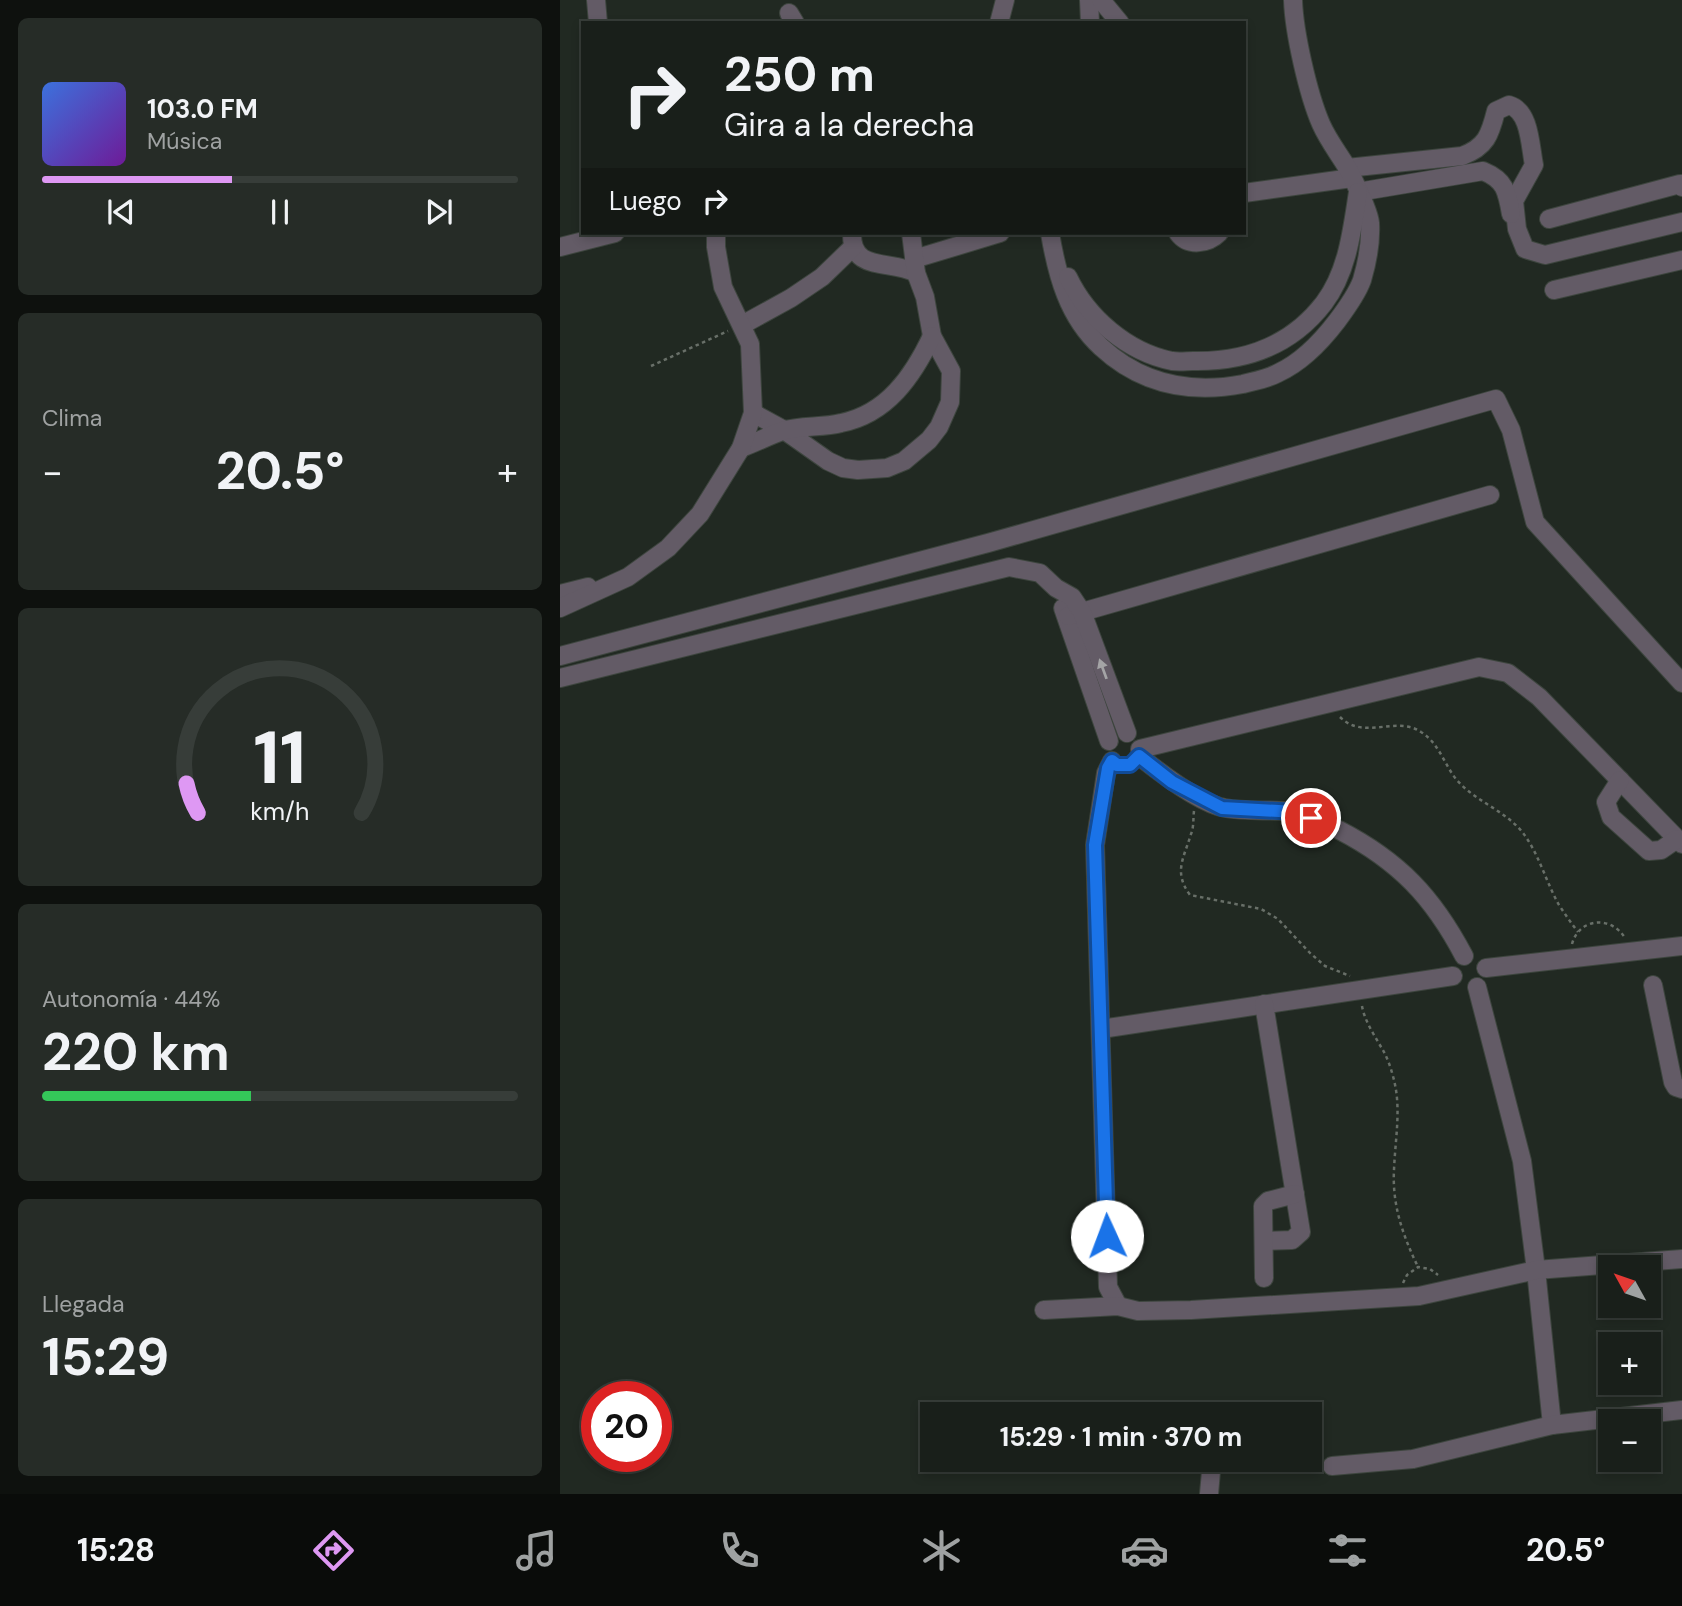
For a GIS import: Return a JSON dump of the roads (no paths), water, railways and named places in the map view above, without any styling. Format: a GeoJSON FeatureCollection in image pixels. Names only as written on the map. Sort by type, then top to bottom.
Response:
{"type":"FeatureCollection","features":[{"type":"Feature","properties":{"kind":"street"},"geometry":{"type":"LineString","coordinates":[[596,0],[598,21]]}},
{"type":"Feature","properties":{"kind":"street"},"geometry":{"type":"LineString","coordinates":[[1000,21],[1005,0]]}},
{"type":"Feature","properties":{"kind":"street"},"geometry":{"type":"LineString","coordinates":[[1089,0],[1090,21]]}},
{"type":"Feature","properties":{"kind":"street"},"geometry":{"type":"LineString","coordinates":[[1101,0],[1118,21]]}},
{"type":"Feature","properties":{"kind":"street"},"geometry":{"type":"LineString","coordinates":[[1051,235],[1062,287],[1077,319],[1100,346],[1128,368],[1160,382],[1194,389],[1258,381],[1278,374],[1322,340],[1344,312],[1361,282],[1370,220],[1352,179],[1320,122],[1294,21],[1293,0]]}},
{"type":"Feature","properties":{"kind":"street"},"geometry":{"type":"LineString","coordinates":[[1352,179],[1474,152],[1490,136],[1496,111],[1504,106],[1518,108],[1523,115],[1534,165],[1514,201],[1517,229],[1525,249],[1545,255]]}},
{"type":"Feature","properties":{"kind":"street"},"geometry":{"type":"LineString","coordinates":[[1246,192],[1352,179],[1483,171],[1495,176],[1503,185],[1516,243],[1522,255],[1531,259],[1682,222]]}},
{"type":"Feature","properties":{"kind":"street"},"geometry":{"type":"LineString","coordinates":[[1052,235],[1072,286],[1098,321],[1132,346],[1172,361],[1220,362],[1252,355],[1273,346],[1294,333],[1324,303],[1345,263],[1352,179]]}},
{"type":"Feature","properties":{"kind":"street"},"geometry":{"type":"LineString","coordinates":[[1549,219],[1680,184],[1682,187]]}},
{"type":"Feature","properties":{"kind":"street"},"geometry":{"type":"LineString","coordinates":[[560,247],[607,235]]}},
{"type":"Feature","properties":{"kind":"street"},"geometry":{"type":"LineString","coordinates":[[560,608],[628,577],[668,548],[700,514],[741,448],[753,413],[750,344],[723,287],[716,235]]}},
{"type":"Feature","properties":{"kind":"street"},"geometry":{"type":"LineString","coordinates":[[753,413],[843,468],[887,468],[904,461],[929,440],[939,427],[950,402],[951,370],[932,336],[925,297],[915,266],[911,235]]}},
{"type":"Feature","properties":{"kind":"street"},"geometry":{"type":"LineString","coordinates":[[742,325],[822,277],[853,240],[866,261],[915,266],[995,235]]}},
{"type":"Feature","properties":{"kind":"street"},"geometry":{"type":"LineString","coordinates":[[1179,235],[1196,243],[1213,240],[1217,235]]}},
{"type":"Feature","properties":{"kind":"street"},"geometry":{"type":"LineString","coordinates":[[1554,289],[1682,260]]}},
{"type":"Feature","properties":{"kind":"street"},"geometry":{"type":"LineString","coordinates":[[741,448],[784,430],[842,424],[872,412],[905,382],[932,336]]}},
{"type":"Feature","properties":{"kind":"street"},"geometry":{"type":"LineString","coordinates":[[1252,355],[1245,366],[1247,373],[1258,381]]}},
{"type":"Feature","properties":{"kind":"street"},"geometry":{"type":"LineString","coordinates":[[1220,362],[1226,365],[1230,376],[1224,387]]}},
{"type":"Feature","properties":{"kind":"street"},"geometry":{"type":"LineString","coordinates":[[560,656],[989,543],[1496,399],[1511,430],[1535,522],[1682,683]]}},
{"type":"Feature","properties":{"kind":"street"},"geometry":{"type":"LineString","coordinates":[[1075,614],[1490,495]]}},
{"type":"Feature","properties":{"kind":"street"},"geometry":{"type":"LineString","coordinates":[[560,678],[1009,567],[1040,573],[1056,588],[1072,597],[1109,741],[1107,751],[1112,761],[1124,766],[1135,761],[1140,753],[1479,667],[1508,673],[1539,698],[1620,780],[1679,842],[1661,850],[1649,851],[1611,817],[1606,802],[1620,780]]}},
{"type":"Feature","properties":{"kind":"street"},"geometry":{"type":"LineString","coordinates":[[560,594],[628,577]]}},
{"type":"Feature","properties":{"kind":"street"},"geometry":{"type":"LineString","coordinates":[[1075,614],[1127,733],[1137,739],[1140,753],[1172,782],[1222,808],[1296,812],[1352,837],[1384,857],[1419,888],[1445,920],[1464,956]]}},
{"type":"Feature","properties":{"kind":"street"},"geometry":{"type":"LineString","coordinates":[[1109,741],[1117,734],[1127,733]]}},
{"type":"Feature","properties":{"kind":"street"},"geometry":{"type":"LineString","coordinates":[[1112,761],[1106,773],[1095,845],[1108,1287],[1118,1306]]}},
{"type":"Feature","properties":{"kind":"street"},"geometry":{"type":"LineString","coordinates":[[1486,968],[1682,946]]}},
{"type":"Feature","properties":{"kind":"street"},"geometry":{"type":"LineString","coordinates":[[1464,956],[1475,956],[1486,968],[1485,979],[1477,987],[1462,987],[1453,976],[1454,964],[1464,956]]}},
{"type":"Feature","properties":{"kind":"street"},"geometry":{"type":"LineString","coordinates":[[1101,1029],[1453,976]]}},
{"type":"Feature","properties":{"kind":"street"},"geometry":{"type":"LineString","coordinates":[[1653,985],[1673,1035],[1673,1082],[1682,1089]]}},
{"type":"Feature","properties":{"kind":"street"},"geometry":{"type":"LineString","coordinates":[[1477,987],[1522,1161],[1552,1425]]}},
{"type":"Feature","properties":{"kind":"street"},"geometry":{"type":"LineString","coordinates":[[1264,1004],[1301,1232],[1292,1240],[1264,1241]]}},
{"type":"Feature","properties":{"kind":"street"},"geometry":{"type":"LineString","coordinates":[[1264,1278],[1264,1204],[1295,1194]]}},
{"type":"Feature","properties":{"kind":"street"},"geometry":{"type":"LineString","coordinates":[[1044,1310],[1118,1306],[1138,1311],[1191,1310],[1404,1297],[1536,1270],[1682,1259]]}},
{"type":"Feature","properties":{"kind":"street"},"geometry":{"type":"LineString","coordinates":[[1332,1466],[1413,1459],[1552,1425],[1682,1410]]}},
{"type":"Feature","properties":{"kind":"street"},"geometry":{"type":"LineString","coordinates":[[1209,1494],[1211,1472]]}}]}
